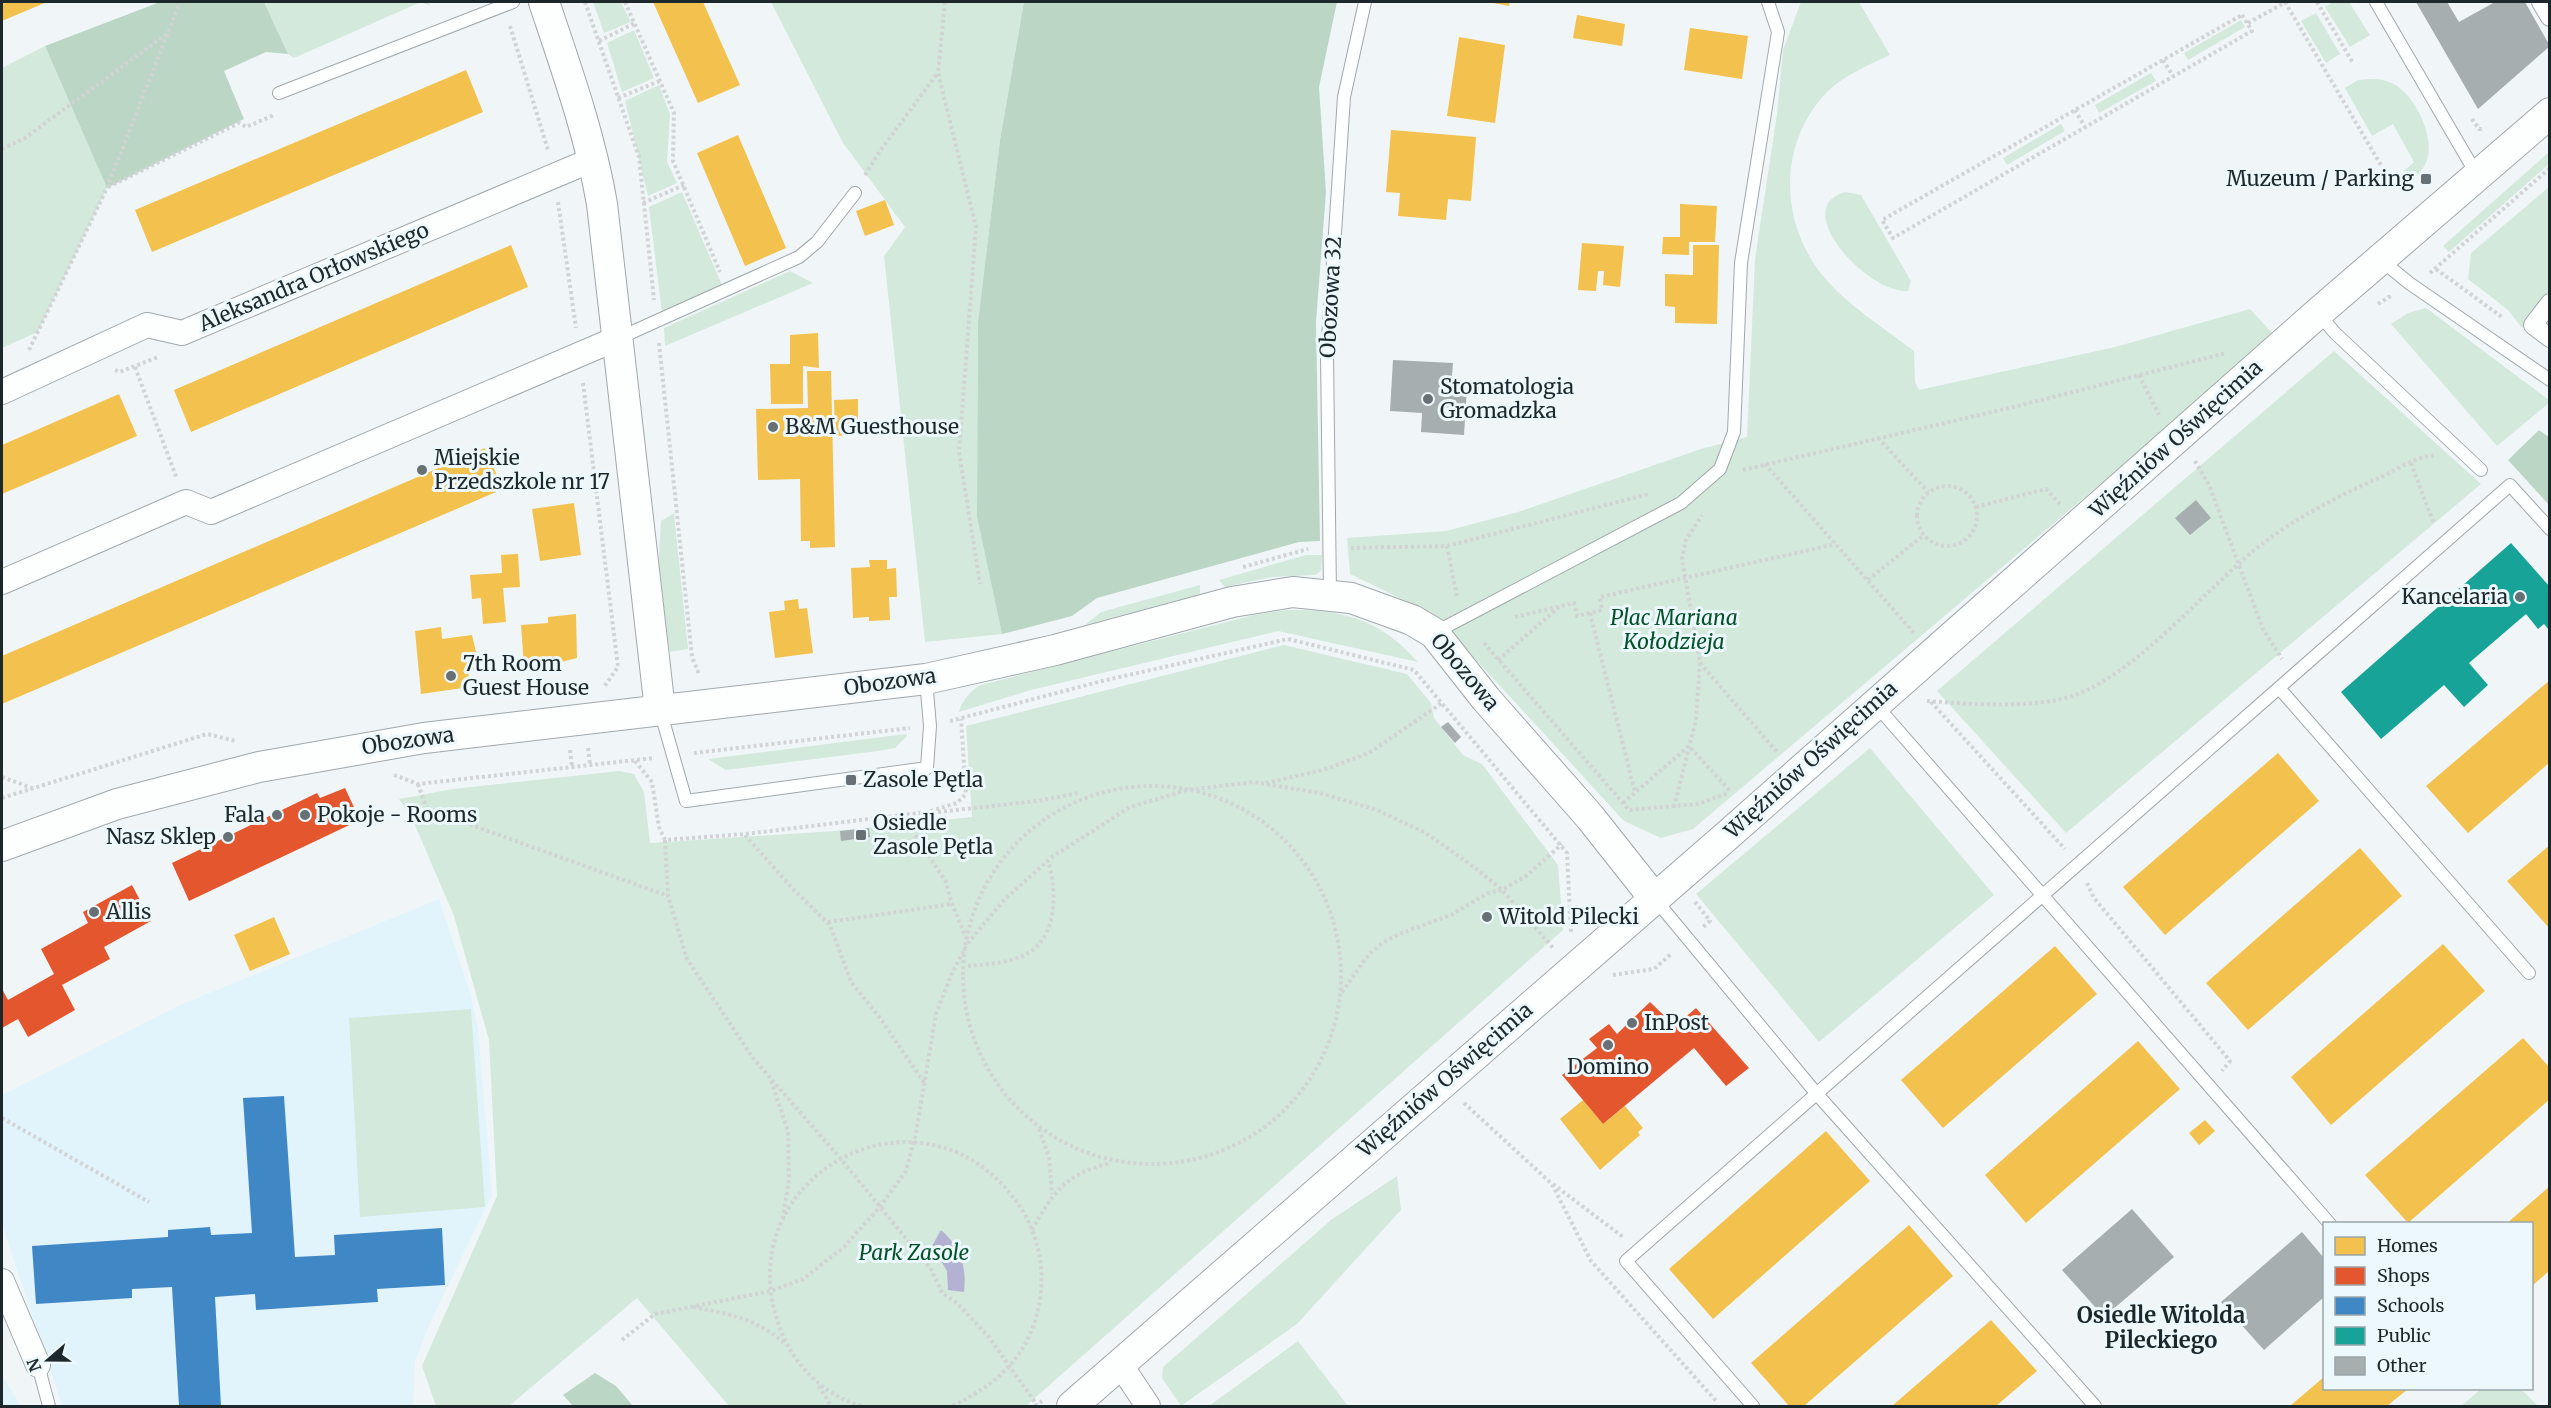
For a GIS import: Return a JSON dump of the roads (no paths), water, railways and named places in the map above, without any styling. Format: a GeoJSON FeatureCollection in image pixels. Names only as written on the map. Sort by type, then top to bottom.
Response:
{"type":"FeatureCollection","features":[{"type":"Feature","properties":{"kind":"street"},"geometry":{"type":"LineString","coordinates":[[544,2],[594,159],[618,338],[660,710]]}},
{"type":"Feature","properties":{"kind":"street"},"geometry":{"type":"LineString","coordinates":[[2541,2],[2550,17]]}},
{"type":"Feature","properties":{"kind":"street","name":"Więźniów Oświęcimia"},"geometry":{"type":"LineString","coordinates":[[1072,1407],[2178,439],[2326,323],[2380,259],[2550,113]]}},
{"type":"Feature","properties":{"kind":"street","name":"Aleksandra Orłowskiego"},"geometry":{"type":"LineString","coordinates":[[5,390],[147,326],[182,333],[594,159]]}},
{"type":"Feature","properties":{"kind":"street"},"geometry":{"type":"LineString","coordinates":[[2550,303],[2533,325],[2550,338]]}},
{"type":"Feature","properties":{"kind":"street"},"geometry":{"type":"LineString","coordinates":[[2,582],[186,502],[211,512],[618,338]]}},
{"type":"Feature","properties":{"kind":"street","name":"Obozowa"},"geometry":{"type":"LineString","coordinates":[[2,846],[117,804],[259,767],[424,738],[926,678],[1055,650],[1232,602],[1293,592],[1330,594],[1390,610],[1434,633],[1486,699],[1590,817],[1654,898]]}},
{"type":"Feature","properties":{"kind":"street"},"geometry":{"type":"LineString","coordinates":[[2,1281],[38,1365]]}},
{"type":"Feature","properties":{"kind":"street"},"geometry":{"type":"LineString","coordinates":[[1120,1364],[1148,1407]]}},
{"type":"Feature","properties":{"kind":"lane"},"geometry":{"type":"LineString","coordinates":[[279,93],[513,2]]}},
{"type":"Feature","properties":{"kind":"lane","name":"Obozowa 32"},"geometry":{"type":"LineString","coordinates":[[1330,594],[1327,354],[1344,97],[1365,2]]}},
{"type":"Feature","properties":{"kind":"lane"},"geometry":{"type":"LineString","coordinates":[[1434,633],[1681,503],[1720,469],[1734,432],[1741,263],[1778,32],[1768,2]]}},
{"type":"Feature","properties":{"kind":"lane"},"geometry":{"type":"LineString","coordinates":[[2376,2],[2477,175]]}},
{"type":"Feature","properties":{"kind":"lane"},"geometry":{"type":"LineString","coordinates":[[618,338],[799,257],[818,242],[855,193]]}},
{"type":"Feature","properties":{"kind":"lane"},"geometry":{"type":"LineString","coordinates":[[2380,259],[2409,283],[2550,380]]}},
{"type":"Feature","properties":{"kind":"lane"},"geometry":{"type":"LineString","coordinates":[[2326,323],[2481,470]]}},
{"type":"Feature","properties":{"kind":"lane"},"geometry":{"type":"LineString","coordinates":[[1753,1407],[1626,1260],[2510,485],[2550,530]]}},
{"type":"Feature","properties":{"kind":"lane"},"geometry":{"type":"LineString","coordinates":[[660,710],[686,801],[927,768],[930,726],[926,678]]}},
{"type":"Feature","properties":{"kind":"lane"},"geometry":{"type":"LineString","coordinates":[[2279,688],[2529,973]]}},
{"type":"Feature","properties":{"kind":"lane"},"geometry":{"type":"LineString","coordinates":[[1874,704],[2328,1222]]}},
{"type":"Feature","properties":{"kind":"lane"},"geometry":{"type":"LineString","coordinates":[[1654,898],[1816,1093],[2095,1407]]}},
{"type":"Feature","properties":{"kind":"lane"},"geometry":{"type":"LineString","coordinates":[[38,1365],[49,1407]]}},
{"type":"Feature","properties":{"kind":"water"},"geometry":{"type":"Polygon","coordinates":[[[941,1230],[953,1243],[961,1258],[964,1292],[948,1290],[947,1271],[932,1246],[941,1230]]]}},
{"type":"Feature","properties":{"kind":"place","name":"Muzeum / Parking"},"geometry":{"type":"Point","coordinates":[2426,179]}},
{"type":"Feature","properties":{"kind":"place","name":"Stomatologia Gromadzka"},"geometry":{"type":"Point","coordinates":[1428,399]}},
{"type":"Feature","properties":{"kind":"place","name":"B&M Guesthouse"},"geometry":{"type":"Point","coordinates":[773,427]}},
{"type":"Feature","properties":{"kind":"place","name":"Miejskie Przedszkole nr 17"},"geometry":{"type":"Point","coordinates":[422,470]}},
{"type":"Feature","properties":{"kind":"place","name":"Kancelaria"},"geometry":{"type":"Point","coordinates":[2520,597]}},
{"type":"Feature","properties":{"kind":"place","name":"7th Room Guest House"},"geometry":{"type":"Point","coordinates":[451,676]}},
{"type":"Feature","properties":{"kind":"place","name":"Zasole Pętla"},"geometry":{"type":"Point","coordinates":[851,780]}},
{"type":"Feature","properties":{"kind":"place","name":"Fala"},"geometry":{"type":"Point","coordinates":[277,815]}},
{"type":"Feature","properties":{"kind":"place","name":"Pokoje - Rooms"},"geometry":{"type":"Point","coordinates":[305,815]}},
{"type":"Feature","properties":{"kind":"place","name":"Osiedle Zasole Pętla"},"geometry":{"type":"Point","coordinates":[861,835]}},
{"type":"Feature","properties":{"kind":"place","name":"Nasz Sklep"},"geometry":{"type":"Point","coordinates":[228,837]}},
{"type":"Feature","properties":{"kind":"place","name":"Allis"},"geometry":{"type":"Point","coordinates":[94,912]}},
{"type":"Feature","properties":{"kind":"place","name":"Witold Pilecki"},"geometry":{"type":"Point","coordinates":[1487,917]}},
{"type":"Feature","properties":{"kind":"place","name":"InPost"},"geometry":{"type":"Point","coordinates":[1632,1023]}},
{"type":"Feature","properties":{"kind":"place","name":"Domino"},"geometry":{"type":"Point","coordinates":[1608,1045]}},
{"type":"Feature","properties":{"kind":"district","name":"Osiedle Witolda Pileckiego"},"geometry":{"type":"Point","coordinates":[2161,1328]}},
{"type":"Feature","properties":{"kind":"park label","name":"Plac Mariana Kołodzieja"},"geometry":{"type":"Point","coordinates":[1674,630]}},
{"type":"Feature","properties":{"kind":"park label","name":"Park Zasole"},"geometry":{"type":"Point","coordinates":[914,1253]}}]}
